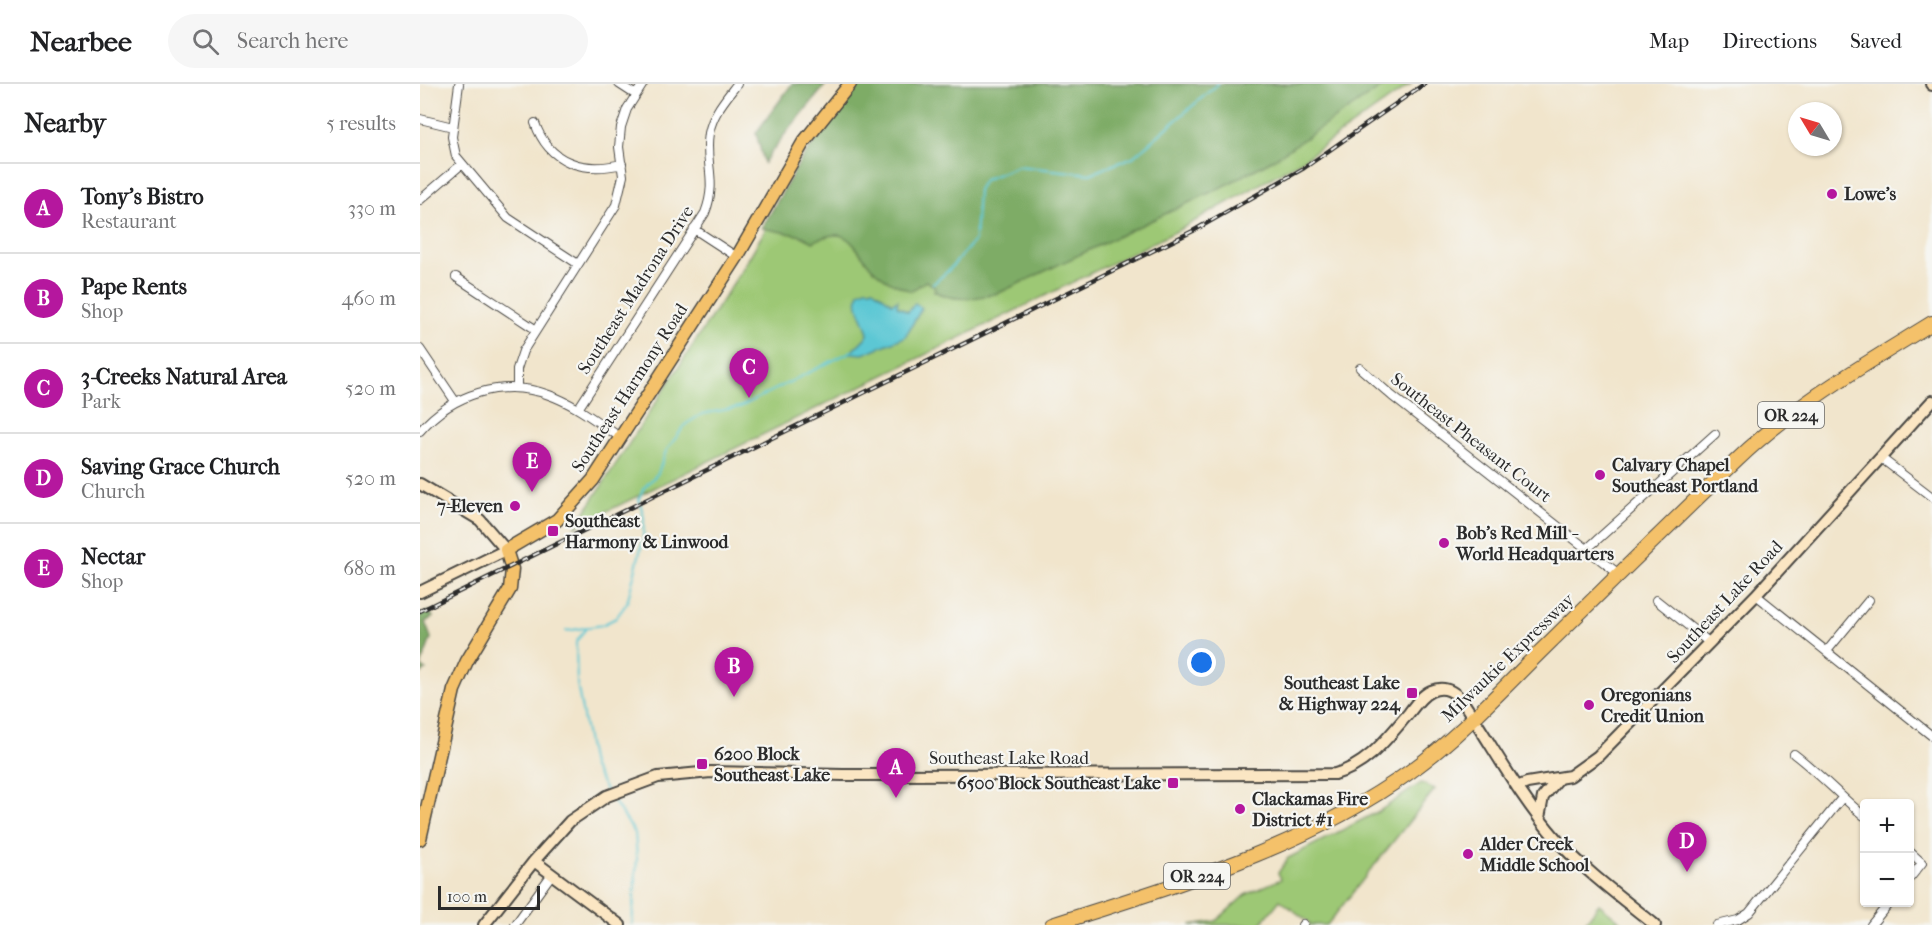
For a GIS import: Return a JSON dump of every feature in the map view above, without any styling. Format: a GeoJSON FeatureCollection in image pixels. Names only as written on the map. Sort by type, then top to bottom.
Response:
{"type":"FeatureCollection","features":[{"type":"Feature","properties":{"kind":"highway","name":"Milwaukie Expressway"},"geometry":{"type":"LineString","coordinates":[[1052,925],[1212,871],[1337,818],[1413,770],[1474,718],[1738,459],[1774,428],[1822,393],[1932,323]]}},
{"type":"Feature","properties":{"kind":"main road","name":"Southeast Harmony Road"},"geometry":{"type":"LineString","coordinates":[[506,550],[548,527],[566,512],[593,480],[737,257],[803,143],[850,84]]}},
{"type":"Feature","properties":{"kind":"main road"},"geometry":{"type":"LineString","coordinates":[[420,839],[454,690],[467,661],[510,588],[512,569],[506,550]]}},
{"type":"Feature","properties":{"kind":"street"},"geometry":{"type":"LineString","coordinates":[[459,84],[453,127],[453,146],[462,164],[508,218],[578,264]]}},
{"type":"Feature","properties":{"kind":"street"},"geometry":{"type":"LineString","coordinates":[[620,84],[636,94]]}},
{"type":"Feature","properties":{"kind":"street"},"geometry":{"type":"LineString","coordinates":[[517,388],[519,360],[535,329],[616,205],[622,186],[621,127],[627,109],[643,84]]}},
{"type":"Feature","properties":{"kind":"street","name":"Southeast Madrona Drive"},"geometry":{"type":"LineString","coordinates":[[578,409],[705,213],[711,194],[712,174],[708,141],[712,121],[737,84]]}},
{"type":"Feature","properties":{"kind":"street"},"geometry":{"type":"LineString","coordinates":[[420,120],[453,127]]}},
{"type":"Feature","properties":{"kind":"street"},"geometry":{"type":"LineString","coordinates":[[535,123],[549,149],[571,165],[592,169],[622,164]]}},
{"type":"Feature","properties":{"kind":"street"},"geometry":{"type":"LineString","coordinates":[[420,200],[462,164]]}},
{"type":"Feature","properties":{"kind":"street"},"geometry":{"type":"LineString","coordinates":[[694,229],[737,257]]}},
{"type":"Feature","properties":{"kind":"street"},"geometry":{"type":"LineString","coordinates":[[456,277],[535,329]]}},
{"type":"Feature","properties":{"kind":"street"},"geometry":{"type":"LineString","coordinates":[[420,349],[455,401]]}},
{"type":"Feature","properties":{"kind":"street","name":"Southeast Pheasant Court"},"geometry":{"type":"LineString","coordinates":[[1360,368],[1392,396],[1620,575]]}},
{"type":"Feature","properties":{"kind":"street"},"geometry":{"type":"LineString","coordinates":[[420,431],[435,415],[455,401],[483,391],[517,388],[548,395],[578,409],[620,436]]}},
{"type":"Feature","properties":{"kind":"street","name":"Southeast Lake Road"},"geometry":{"type":"LineString","coordinates":[[1517,787],[1527,783],[1558,779],[1575,773],[1598,756],[1756,595],[1932,401]]}},
{"type":"Feature","properties":{"kind":"street"},"geometry":{"type":"LineString","coordinates":[[1588,548],[1715,434]]}},
{"type":"Feature","properties":{"kind":"street"},"geometry":{"type":"LineString","coordinates":[[1881,458],[1932,497]]}},
{"type":"Feature","properties":{"kind":"street"},"geometry":{"type":"LineString","coordinates":[[420,484],[480,520],[506,550],[420,592]]}},
{"type":"Feature","properties":{"kind":"street"},"geometry":{"type":"LineString","coordinates":[[1756,595],[1932,736]]}},
{"type":"Feature","properties":{"kind":"street"},"geometry":{"type":"LineString","coordinates":[[1656,600],[1710,643]]}},
{"type":"Feature","properties":{"kind":"street"},"geometry":{"type":"LineString","coordinates":[[1827,651],[1869,600]]}},
{"type":"Feature","properties":{"kind":"street","name":"Southeast Lake Road"},"geometry":{"type":"LineString","coordinates":[[484,925],[534,861],[570,821],[599,800],[630,786],[678,774],[711,772],[1322,775],[1343,771],[1365,760],[1385,741],[1424,696],[1434,690],[1448,689],[1456,693],[1474,718]]}},
{"type":"Feature","properties":{"kind":"street"},"geometry":{"type":"LineString","coordinates":[[1474,718],[1539,818],[1580,862],[1655,925]]}},
{"type":"Feature","properties":{"kind":"street"},"geometry":{"type":"LineString","coordinates":[[1794,754],[1827,780],[1842,798],[1860,813]]}},
{"type":"Feature","properties":{"kind":"street"},"geometry":{"type":"LineString","coordinates":[[1539,818],[1543,797],[1558,779]]}},
{"type":"Feature","properties":{"kind":"street"},"geometry":{"type":"LineString","coordinates":[[1717,925],[1738,920],[1749,913],[1842,798]]}},
{"type":"Feature","properties":{"kind":"street"},"geometry":{"type":"LineString","coordinates":[[1914,855],[1922,862],[1914,873]]}},
{"type":"Feature","properties":{"kind":"street"},"geometry":{"type":"LineString","coordinates":[[534,861],[620,925]]}},
{"type":"Feature","properties":{"kind":"street"},"geometry":{"type":"LineString","coordinates":[[515,925],[552,874]]}},
{"type":"Feature","properties":{"kind":"street"},"geometry":{"type":"LineString","coordinates":[[1871,925],[1887,907]]}},
{"type":"Feature","properties":{"kind":"green space"},"geometry":{"type":"Polygon","coordinates":[[[792,84],[826,84],[778,142],[764,163],[756,133],[792,84]]]}},
{"type":"Feature","properties":{"kind":"green space"},"geometry":{"type":"Polygon","coordinates":[[[860,84],[1386,84],[1274,159],[1226,185],[999,293],[958,298],[934,291],[935,287],[926,281],[911,291],[895,284],[875,271],[853,244],[841,236],[824,237],[813,242],[802,236],[762,228],[801,160],[860,84]]]}},
{"type":"Feature","properties":{"kind":"green space"},"geometry":{"type":"Polygon","coordinates":[[[865,84],[1411,84],[1301,161],[1179,230],[575,527],[743,268],[801,168],[865,84]]]}},
{"type":"Feature","properties":{"kind":"green space"},"geometry":{"type":"Polygon","coordinates":[[[429,611],[433,617],[425,622],[431,638],[421,666],[426,670],[420,674],[420,615],[429,611]]]}},
{"type":"Feature","properties":{"kind":"green space"},"geometry":{"type":"Polygon","coordinates":[[[1421,783],[1435,789],[1327,925],[1308,925],[1310,923],[1280,900],[1260,925],[1190,925],[1216,921],[1245,895],[1281,879],[1278,873],[1288,858],[1379,811],[1421,783]]]}},
{"type":"Feature","properties":{"kind":"green space"},"geometry":{"type":"Polygon","coordinates":[[[1599,904],[1625,925],[1583,925],[1599,904]]]}},
{"type":"Feature","properties":{"kind":"water"},"geometry":{"type":"Polygon","coordinates":[[[873,289],[892,303],[898,300],[897,306],[908,312],[915,303],[922,308],[905,337],[863,354],[850,353],[868,335],[858,304],[859,292],[873,289]]]}},
{"type":"Feature","properties":{"kind":"waterway"},"geometry":{"type":"LineString","coordinates":[[933,284],[949,270],[975,240],[978,190],[984,180],[1018,166],[1090,174],[1133,157],[1218,84]]}},
{"type":"Feature","properties":{"kind":"waterway"},"geometry":{"type":"LineString","coordinates":[[566,631],[602,625],[616,618],[627,603],[643,540],[644,518],[639,499],[643,489],[658,473],[666,451],[686,424],[702,414],[740,407],[852,351]]}},
{"type":"Feature","properties":{"kind":"waterway"},"geometry":{"type":"LineString","coordinates":[[587,627],[576,642],[577,683],[592,766],[607,792]]}},
{"type":"Feature","properties":{"kind":"waterway"},"geometry":{"type":"LineString","coordinates":[[612,799],[635,833],[637,858],[632,925]]}},
{"type":"Feature","properties":{"kind":"railway"},"geometry":{"type":"LineString","coordinates":[[420,611],[1193,231],[1304,168],[1424,84]]}},
{"type":"Feature","properties":{"kind":"place","name":"Lowe's"},"geometry":{"type":"Point","coordinates":[1832,194]}},
{"type":"Feature","properties":{"kind":"place","name":"3-Creeks Natural Area"},"geometry":{"type":"Point","coordinates":[749,398]}},
{"type":"Feature","properties":{"kind":"place","name":"Calvary Chapel Southeast Portland"},"geometry":{"type":"Point","coordinates":[1600,475]}},
{"type":"Feature","properties":{"kind":"place","name":"Nectar"},"geometry":{"type":"Point","coordinates":[532,492]}},
{"type":"Feature","properties":{"kind":"place","name":"7-Eleven"},"geometry":{"type":"Point","coordinates":[515,506]}},
{"type":"Feature","properties":{"kind":"place","name":"Southeast Harmony & Linwood"},"geometry":{"type":"Point","coordinates":[553,531]}},
{"type":"Feature","properties":{"kind":"place","name":"Bob's Red Mill - World Headquarters"},"geometry":{"type":"Point","coordinates":[1444,543]}},
{"type":"Feature","properties":{"kind":"place","name":"Southeast Lake & Highway 224"},"geometry":{"type":"Point","coordinates":[1412,693]}},
{"type":"Feature","properties":{"kind":"place","name":"Pape Rents"},"geometry":{"type":"Point","coordinates":[734,697]}},
{"type":"Feature","properties":{"kind":"place","name":"Oregonians Credit Union"},"geometry":{"type":"Point","coordinates":[1589,705]}},
{"type":"Feature","properties":{"kind":"place","name":"6200 Block Southeast Lake"},"geometry":{"type":"Point","coordinates":[702,764]}},
{"type":"Feature","properties":{"kind":"place","name":"6500 Block Southeast Lake"},"geometry":{"type":"Point","coordinates":[1173,783]}},
{"type":"Feature","properties":{"kind":"place","name":"Tony's Bistro"},"geometry":{"type":"Point","coordinates":[896,798]}},
{"type":"Feature","properties":{"kind":"place","name":"Clackamas Fire District #1"},"geometry":{"type":"Point","coordinates":[1240,809]}},
{"type":"Feature","properties":{"kind":"place","name":"Alder Creek Middle School"},"geometry":{"type":"Point","coordinates":[1468,854]}},
{"type":"Feature","properties":{"kind":"place","name":"Saving Grace Church"},"geometry":{"type":"Point","coordinates":[1687,872]}}]}
